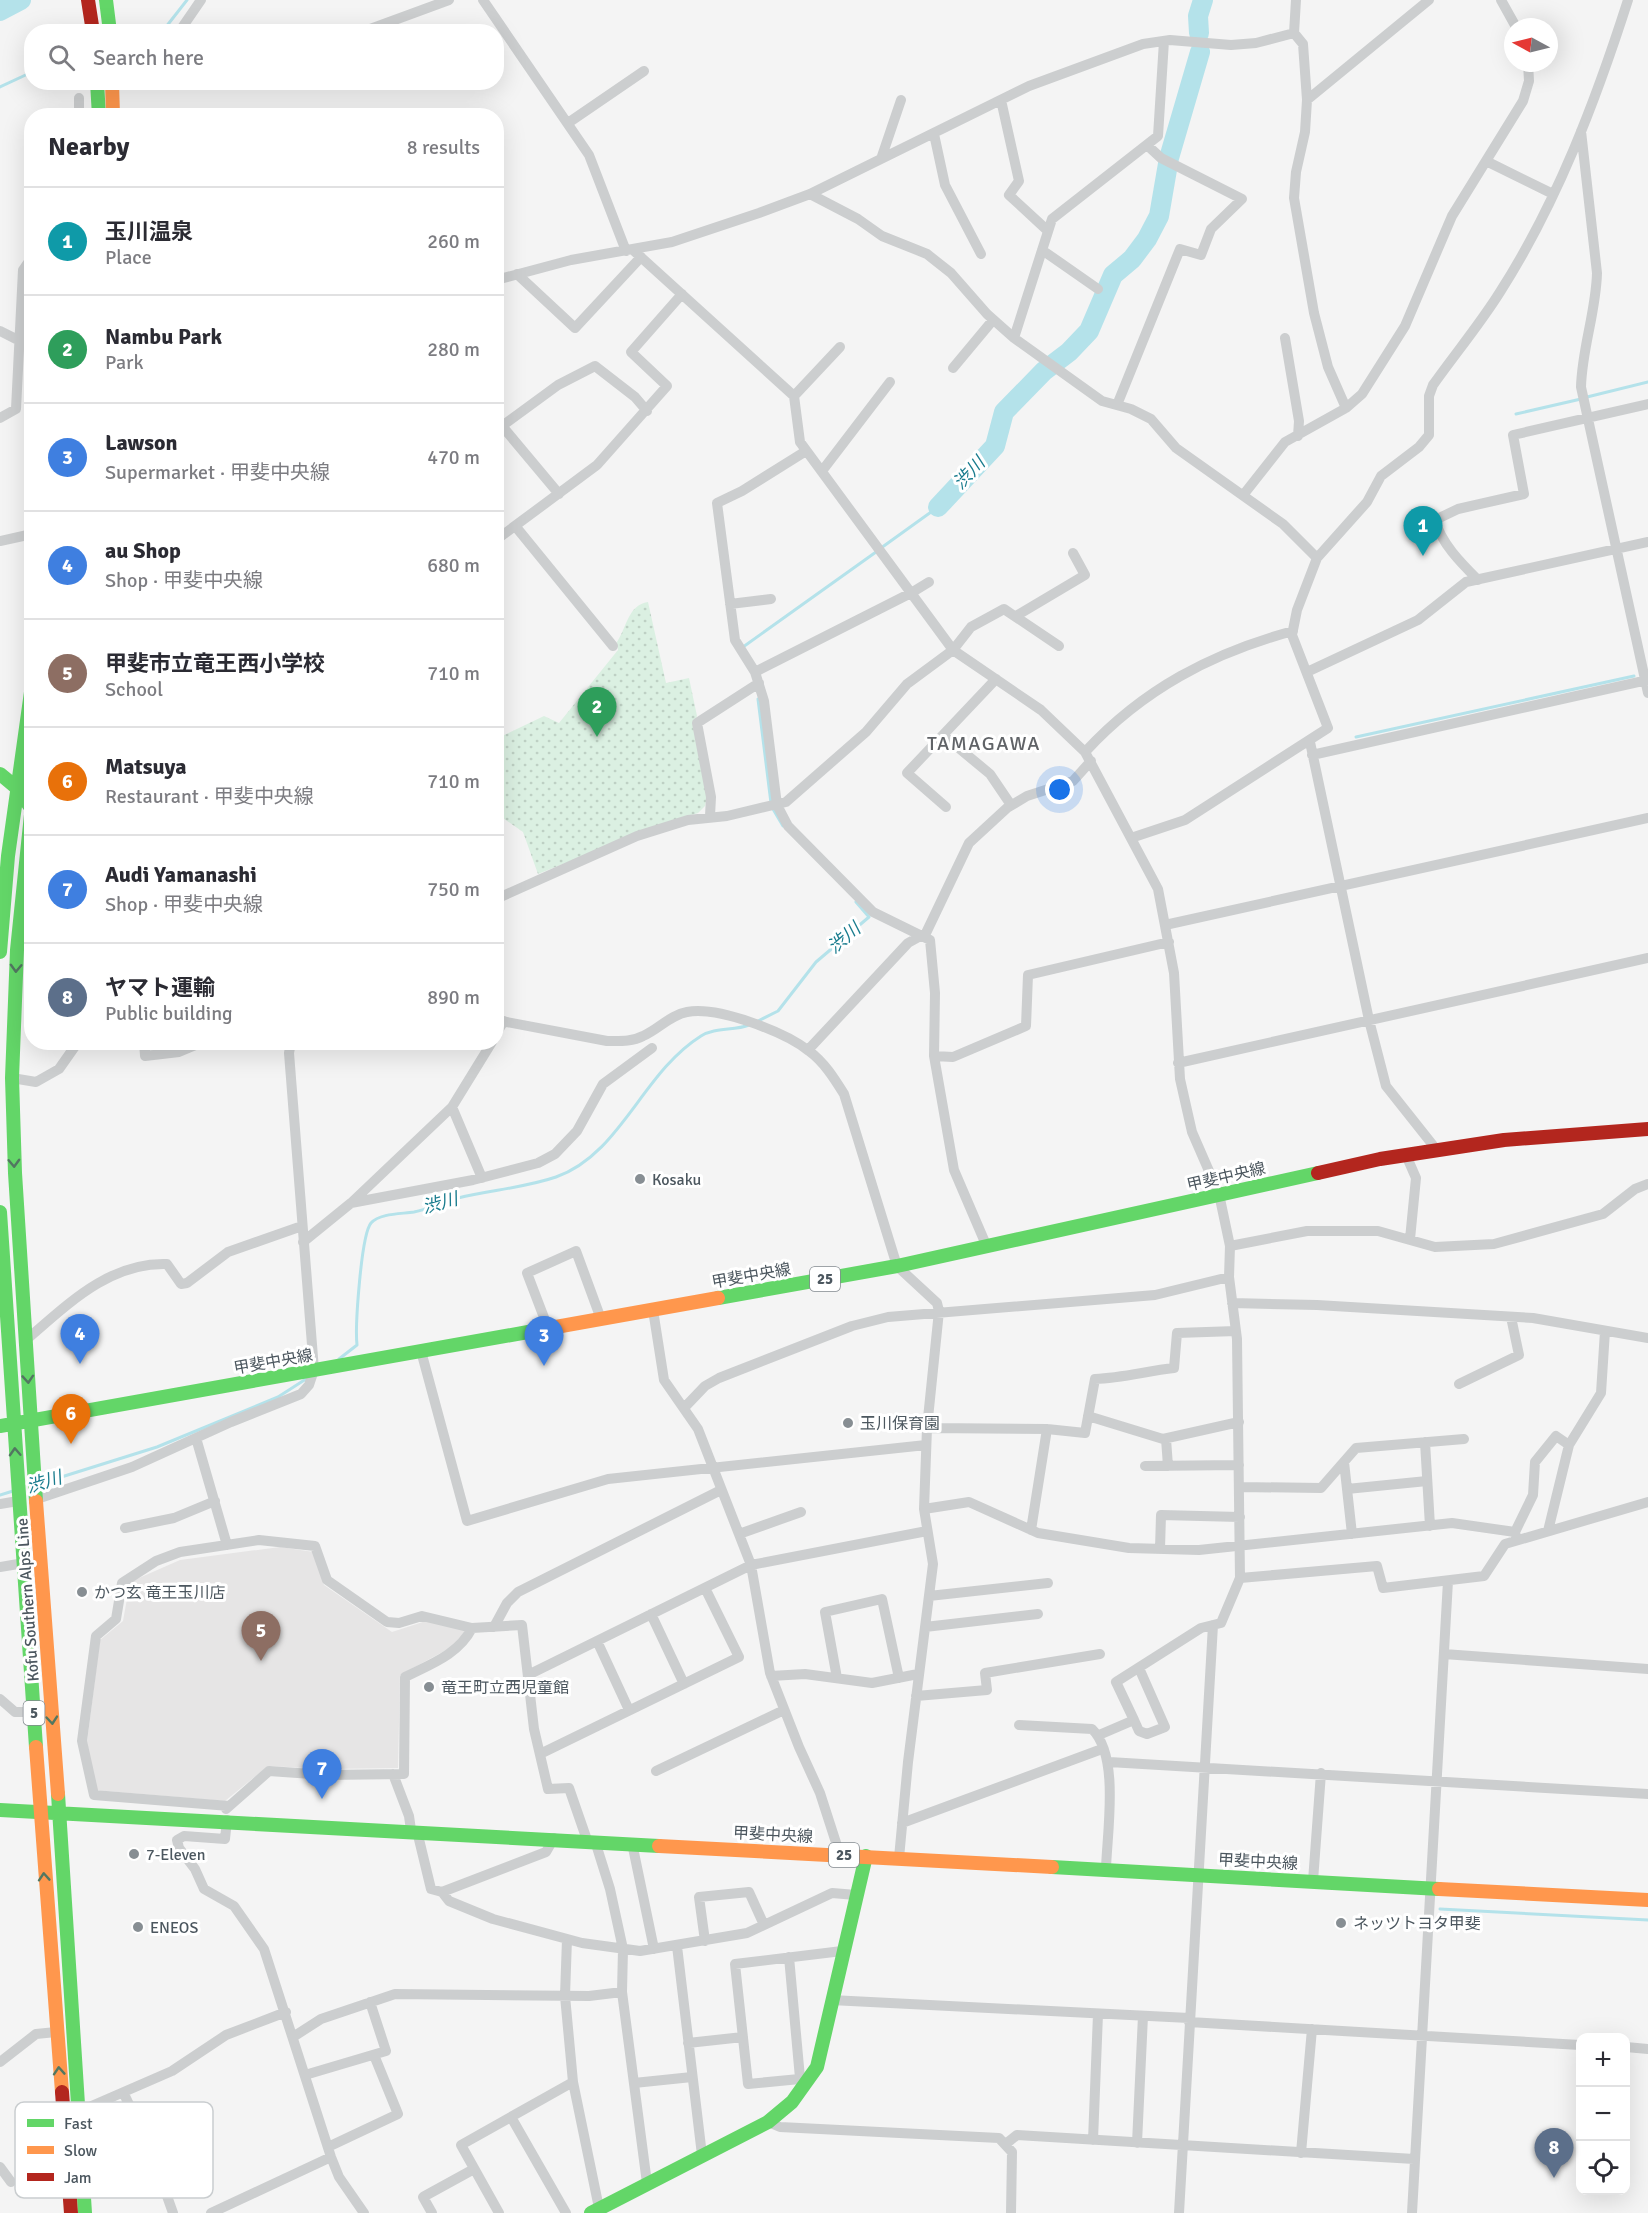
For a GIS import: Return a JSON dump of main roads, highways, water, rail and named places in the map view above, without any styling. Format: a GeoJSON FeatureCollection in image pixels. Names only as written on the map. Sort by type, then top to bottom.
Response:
{"type":"FeatureCollection","features":[{"type":"Feature","properties":{"kind":"main road"},"geometry":{"type":"LineString","coordinates":[[88,0],[92,24]]}},
{"type":"Feature","properties":{"kind":"main road"},"geometry":{"type":"LineString","coordinates":[[106,0],[109,24]]}},
{"type":"Feature","properties":{"kind":"main road"},"geometry":{"type":"LineString","coordinates":[[97,90],[99,108]]}},
{"type":"Feature","properties":{"kind":"main road"},"geometry":{"type":"LineString","coordinates":[[112,90],[113,108]]}},
{"type":"Feature","properties":{"kind":"main road"},"geometry":{"type":"LineString","coordinates":[[0,952],[3,880],[24,740]]}},
{"type":"Feature","properties":{"kind":"main road"},"geometry":{"type":"LineString","coordinates":[[0,774],[17,788],[24,798]]}},
{"type":"Feature","properties":{"kind":"main road","name":"Kofu Southern Alps Line"},"geometry":{"type":"LineString","coordinates":[[24,878],[17,950],[12,1078],[15,1173],[45,1643],[60,1813],[79,2102]]}},
{"type":"Feature","properties":{"kind":"main road","name":"甲斐中央線"},"geometry":{"type":"LineString","coordinates":[[7,1425],[897,1266],[1219,1194],[1436,1149],[1546,1136],[1648,1129]]}},
{"type":"Feature","properties":{"kind":"main road","name":"Kofu Southern Alps Line"},"geometry":{"type":"LineString","coordinates":[[0,1212],[7,1425],[24,1563],[61,2102]]}},
{"type":"Feature","properties":{"kind":"main road","name":"25"},"geometry":{"type":"LineString","coordinates":[[0,1810],[40,1812]]}},
{"type":"Feature","properties":{"kind":"main road","name":"甲斐中央線"},"geometry":{"type":"LineString","coordinates":[[40,1812],[226,1815],[414,1830],[1648,1900]]}},
{"type":"Feature","properties":{"kind":"main road"},"geometry":{"type":"LineString","coordinates":[[595,2211],[768,2122],[792,2102],[805,2078],[817,2067],[825,2039],[842,1951],[866,1856]]}},
{"type":"Feature","properties":{"kind":"main road","name":"Kofu Southern Alps Line"},"geometry":{"type":"LineString","coordinates":[[69,2198],[70,2213]]}},
{"type":"Feature","properties":{"kind":"main road","name":"Kofu Southern Alps Line"},"geometry":{"type":"LineString","coordinates":[[84,2198],[85,2213]]}},
{"type":"Feature","properties":{"kind":"waterway"},"geometry":{"type":"LineString","coordinates":[[0,11],[21,0]]}},
{"type":"Feature","properties":{"kind":"waterway"},"geometry":{"type":"LineString","coordinates":[[168,24],[187,0]]}},
{"type":"Feature","properties":{"kind":"waterway","name":"渋川"},"geometry":{"type":"LineString","coordinates":[[1199,33],[1198,16],[1203,0]]}},
{"type":"Feature","properties":{"kind":"waterway","name":"渋川"},"geometry":{"type":"LineString","coordinates":[[938,507],[995,446],[1004,412],[1044,371],[1069,352],[1089,331],[1113,275],[1132,259],[1147,239],[1159,216],[1169,158],[1200,52]]}},
{"type":"Feature","properties":{"kind":"waterway"},"geometry":{"type":"LineString","coordinates":[[0,87],[24,76]]}},
{"type":"Feature","properties":{"kind":"waterway"},"geometry":{"type":"LineString","coordinates":[[1587,397],[1648,382]]}},
{"type":"Feature","properties":{"kind":"waterway"},"geometry":{"type":"LineString","coordinates":[[1516,414],[1581,399]]}},
{"type":"Feature","properties":{"kind":"waterway","name":"渋川"},"geometry":{"type":"LineString","coordinates":[[881,548],[938,507]]}},
{"type":"Feature","properties":{"kind":"waterway","name":"渋川"},"geometry":{"type":"LineString","coordinates":[[743,647],[876,552]]}},
{"type":"Feature","properties":{"kind":"waterway"},"geometry":{"type":"LineString","coordinates":[[1356,737],[1634,676]]}},
{"type":"Feature","properties":{"kind":"waterway","name":"渋川"},"geometry":{"type":"LineString","coordinates":[[758,699],[771,803]]}},
{"type":"Feature","properties":{"kind":"waterway","name":"渋川"},"geometry":{"type":"LineString","coordinates":[[773,809],[783,826]]}},
{"type":"Feature","properties":{"kind":"waterway","name":"渋川"},"geometry":{"type":"LineString","coordinates":[[758,1021],[778,1011],[816,962],[869,917],[856,902]]}},
{"type":"Feature","properties":{"kind":"waterway","name":"渋川"},"geometry":{"type":"LineString","coordinates":[[339,1359],[357,1345],[362,1262],[367,1231],[371,1223],[380,1217],[420,1211],[458,1198],[544,1181],[578,1166],[615,1132],[663,1070],[680,1052],[706,1033],[749,1025]]}},
{"type":"Feature","properties":{"kind":"waterway","name":"渋川"},"geometry":{"type":"LineString","coordinates":[[39,1484],[157,1447],[278,1397],[306,1379]]}},
{"type":"Feature","properties":{"kind":"waterway","name":"渋川"},"geometry":{"type":"LineString","coordinates":[[0,1495],[13,1491]]}},
{"type":"Feature","properties":{"kind":"waterway"},"geometry":{"type":"LineString","coordinates":[[1440,1909],[1648,1920]]}},
{"type":"Feature","properties":{"kind":"place","name":"玉川温泉"},"geometry":{"type":"Point","coordinates":[1423,556]}},
{"type":"Feature","properties":{"kind":"place","name":"Nambu Park"},"geometry":{"type":"Point","coordinates":[597,737]}},
{"type":"Feature","properties":{"kind":"place","name":"Kosaku"},"geometry":{"type":"Point","coordinates":[640,1179]}},
{"type":"Feature","properties":{"kind":"place","name":"au Shop"},"geometry":{"type":"Point","coordinates":[80,1364]}},
{"type":"Feature","properties":{"kind":"place","name":"Lawson"},"geometry":{"type":"Point","coordinates":[544,1366]}},
{"type":"Feature","properties":{"kind":"place","name":"玉川保育園"},"geometry":{"type":"Point","coordinates":[848,1423]}},
{"type":"Feature","properties":{"kind":"place","name":"Matsuya"},"geometry":{"type":"Point","coordinates":[71,1444]}},
{"type":"Feature","properties":{"kind":"place","name":"かつ玄 竜王玉川店"},"geometry":{"type":"Point","coordinates":[82,1592]}},
{"type":"Feature","properties":{"kind":"place","name":"甲斐市立竜王西小学校"},"geometry":{"type":"Point","coordinates":[261,1661]}},
{"type":"Feature","properties":{"kind":"place","name":"竜王町立西児童館"},"geometry":{"type":"Point","coordinates":[429,1687]}},
{"type":"Feature","properties":{"kind":"place","name":"Audi Yamanashi"},"geometry":{"type":"Point","coordinates":[322,1799]}},
{"type":"Feature","properties":{"kind":"place","name":"7-Eleven"},"geometry":{"type":"Point","coordinates":[134,1854]}},
{"type":"Feature","properties":{"kind":"place","name":"ネッツトヨタ甲斐"},"geometry":{"type":"Point","coordinates":[1341,1923]}},
{"type":"Feature","properties":{"kind":"place","name":"ENEOS"},"geometry":{"type":"Point","coordinates":[138,1927]}},
{"type":"Feature","properties":{"kind":"place","name":"ヤマト運輸"},"geometry":{"type":"Point","coordinates":[1554,2178]}},
{"type":"Feature","properties":{"kind":"district","name":"TAMAGAWA"},"geometry":{"type":"Point","coordinates":[984,743]}}]}
